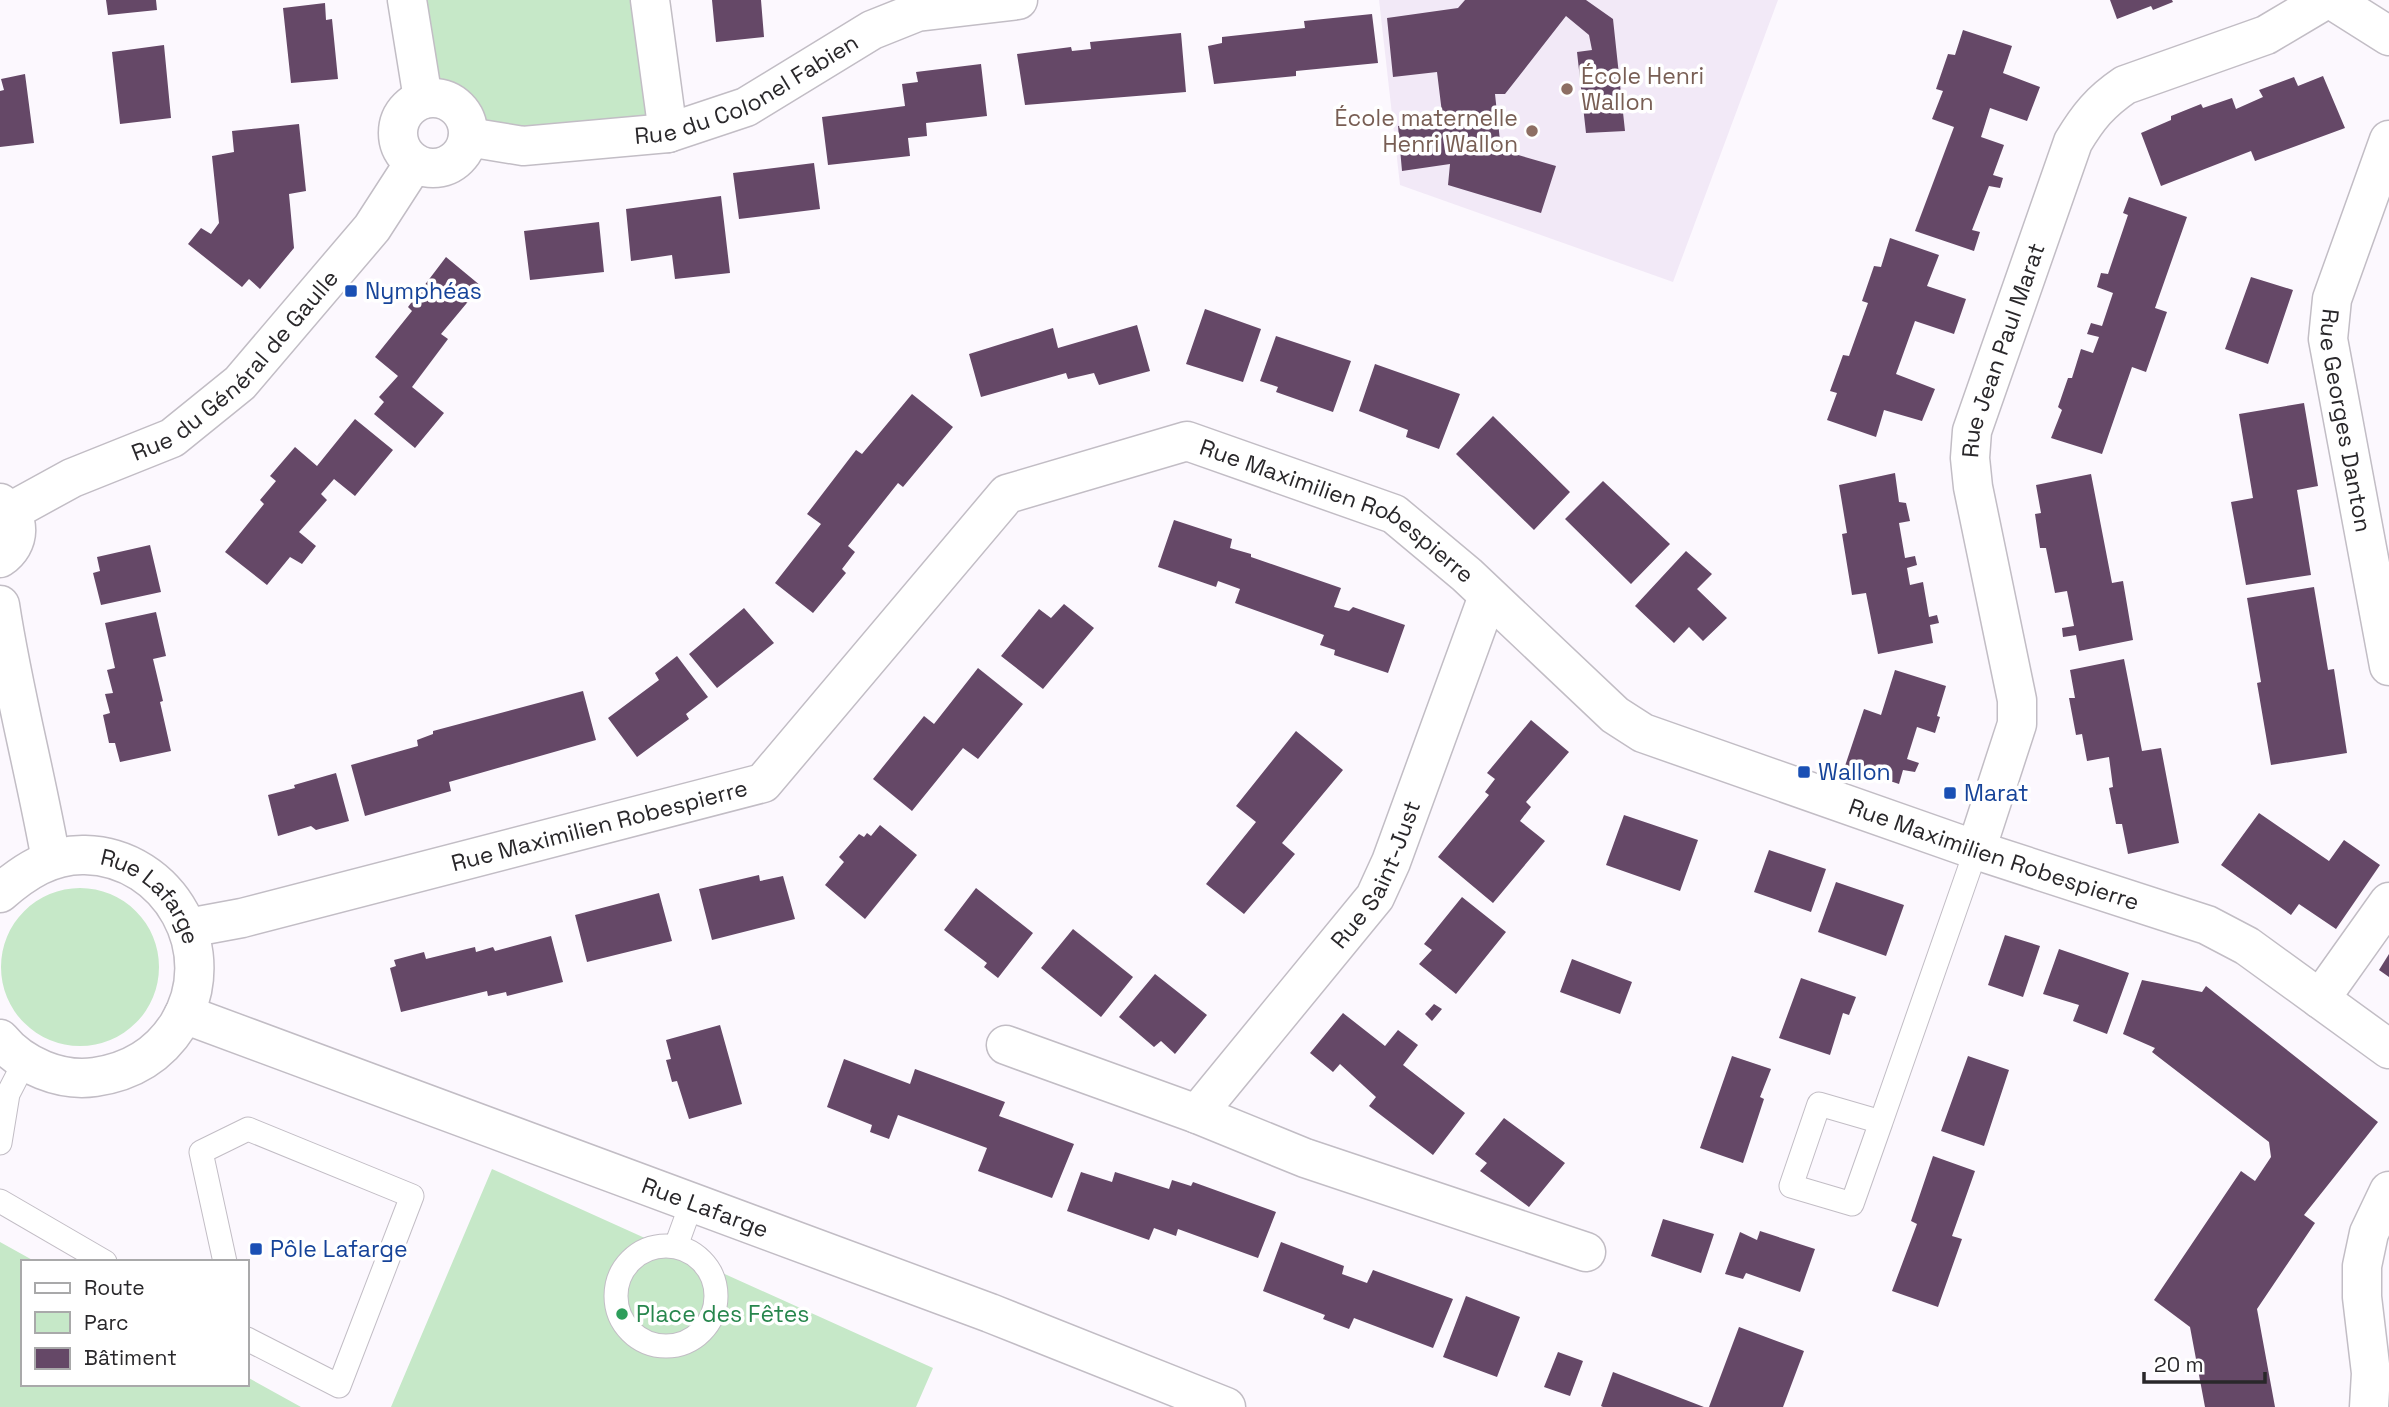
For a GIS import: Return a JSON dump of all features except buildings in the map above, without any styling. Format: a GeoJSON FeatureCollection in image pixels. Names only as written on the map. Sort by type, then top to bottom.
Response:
{"type":"FeatureCollection","features":[{"type":"Feature","properties":{"kind":"street"},"geometry":{"type":"LineString","coordinates":[[407,0],[424,99]]}},
{"type":"Feature","properties":{"kind":"street"},"geometry":{"type":"LineString","coordinates":[[650,0],[668,133]]}},
{"type":"Feature","properties":{"kind":"street","name":"Rue du Colonel Fabien"},"geometry":{"type":"LineString","coordinates":[[468,137],[523,146],[668,133],[746,107],[872,30],[917,12],[1018,0]]}},
{"type":"Feature","properties":{"kind":"street","name":"Rue Jean Paul Marat"},"geometry":{"type":"LineString","coordinates":[[1976,850],[2017,724],[2017,700],[1973,487],[1970,458],[1972,431],[2073,142],[2104,99],[2124,85],[2266,35],[2325,0]]}},
{"type":"Feature","properties":{"kind":"street"},"geometry":{"type":"LineString","coordinates":[[2332,0],[2389,36]]}},
{"type":"Feature","properties":{"kind":"street"},"geometry":{"type":"LineString","coordinates":[[435,98],[456,106],[463,115],[468,137],[465,148],[449,165],[438,169],[426,168],[405,156],[399,145],[399,122],[404,112],[424,99],[435,98]]}},
{"type":"Feature","properties":{"kind":"street","name":"Rue Georges Danton"},"geometry":{"type":"LineString","coordinates":[[2389,140],[2332,299],[2328,339],[2389,666]]}},
{"type":"Feature","properties":{"kind":"street","name":"Rue du Général de Gaulle"},"geometry":{"type":"LineString","coordinates":[[5,507],[172,438],[240,383],[372,228],[414,163]]}},
{"type":"Feature","properties":{"kind":"street","name":"Rue Maximilien Robespierre"},"geometry":{"type":"LineString","coordinates":[[188,928],[242,918],[763,783],[1007,494],[1187,441],[1394,514],[1430,543],[1615,715],[1643,733],[1976,850],[2207,925],[2247,946],[2389,1049]]}},
{"type":"Feature","properties":{"kind":"street"},"geometry":{"type":"LineString","coordinates":[[0,558],[10,550],[17,530],[5,507]]}},
{"type":"Feature","properties":{"kind":"street","name":"Rue Saint-Just"},"geometry":{"type":"LineString","coordinates":[[1197,1114],[1375,897],[1391,862],[1488,596]]}},
{"type":"Feature","properties":{"kind":"street"},"geometry":{"type":"LineString","coordinates":[[0,605],[8,656],[51,860]]}},
{"type":"Feature","properties":{"kind":"street","name":"Rue Lafarge"},"geometry":{"type":"LineString","coordinates":[[0,894],[21,874],[51,860],[85,855],[118,860],[147,875],[172,898],[188,928],[195,957],[194,986],[184,1014],[168,1040],[144,1061],[116,1074],[85,1078],[54,1074],[13,1050]]}},
{"type":"Feature","properties":{"kind":"street"},"geometry":{"type":"LineString","coordinates":[[2320,999],[2389,902]]}},
{"type":"Feature","properties":{"kind":"street","name":"Rue Lafarge"},"geometry":{"type":"LineString","coordinates":[[184,1014],[989,1313],[1226,1407]]}},
{"type":"Feature","properties":{"kind":"street"},"geometry":{"type":"LineString","coordinates":[[1006,1045],[1197,1114],[1305,1158],[1586,1252]]}},
{"type":"Feature","properties":{"kind":"street"},"geometry":{"type":"LineString","coordinates":[[2369,1407],[2371,1373],[2362,1297],[2362,1266],[2369,1233],[2389,1191]]}},
{"type":"Feature","properties":{"kind":"lane"},"geometry":{"type":"LineString","coordinates":[[1881,1122],[1819,1104],[1791,1186],[1852,1204],[1881,1122],[1976,850]]}},
{"type":"Feature","properties":{"kind":"lane"},"geometry":{"type":"LineString","coordinates":[[0,1143],[13,1050]]}},
{"type":"Feature","properties":{"kind":"lane"},"geometry":{"type":"LineString","coordinates":[[225,1260],[201,1152],[248,1129],[412,1196],[339,1386],[248,1340]]}},
{"type":"Feature","properties":{"kind":"lane"},"geometry":{"type":"LineString","coordinates":[[0,1201],[101,1260]]}},
{"type":"Feature","properties":{"kind":"lane"},"geometry":{"type":"LineString","coordinates":[[676,1247],[692,1202]]}},
{"type":"Feature","properties":{"kind":"lane"},"geometry":{"type":"LineString","coordinates":[[660,1246],[676,1247],[692,1253],[705,1264],[714,1279],[714,1313],[706,1328],[692,1339],[677,1345],[660,1346],[643,1341],[621,1318],[616,1303],[616,1287],[622,1272],[632,1259],[645,1250],[660,1246]]}},
{"type":"Feature","properties":{"kind":"shaded area","name":"École Henri Wallon"},"geometry":{"type":"Polygon","coordinates":[[[1379,0],[1778,0],[1673,282],[1400,185],[1379,0]]]}},
{"type":"Feature","properties":{"kind":"green space"},"geometry":{"type":"Polygon","coordinates":[[[407,0],[650,0],[668,133],[467,126],[455,108],[435,98],[407,0]]]}},
{"type":"Feature","properties":{"kind":"green space"},"geometry":{"type":"Polygon","coordinates":[[[80,888],[110,894],[136,911],[153,937],[159,967],[153,997],[136,1023],[110,1040],[80,1046],[50,1040],[24,1023],[7,997],[1,967],[7,937],[24,911],[50,894],[80,888]]]}},
{"type":"Feature","properties":{"kind":"green space","name":"Place des Fêtes"},"geometry":{"type":"Polygon","coordinates":[[[492,1169],[933,1368],[916,1407],[391,1407],[492,1169]]]}},
{"type":"Feature","properties":{"kind":"green space"},"geometry":{"type":"Polygon","coordinates":[[[0,1242],[32,1260],[21,1260],[21,1386],[248,1386],[248,1378],[301,1407],[0,1407],[0,1242]]]}},
{"type":"Feature","properties":{"kind":"place","name":"École Henri Wallon"},"geometry":{"type":"Point","coordinates":[1567,89]}},
{"type":"Feature","properties":{"kind":"place","name":"École maternelle Henri Wallon"},"geometry":{"type":"Point","coordinates":[1532,131]}},
{"type":"Feature","properties":{"kind":"place","name":"Nymphéas"},"geometry":{"type":"Point","coordinates":[351,291]}},
{"type":"Feature","properties":{"kind":"place","name":"Wallon"},"geometry":{"type":"Point","coordinates":[1804,772]}},
{"type":"Feature","properties":{"kind":"place","name":"Marat"},"geometry":{"type":"Point","coordinates":[1950,793]}},
{"type":"Feature","properties":{"kind":"place","name":"Pôle Lafarge"},"geometry":{"type":"Point","coordinates":[256,1249]}},
{"type":"Feature","properties":{"kind":"place","name":"Place des Fêtes"},"geometry":{"type":"Point","coordinates":[622,1314]}}]}
